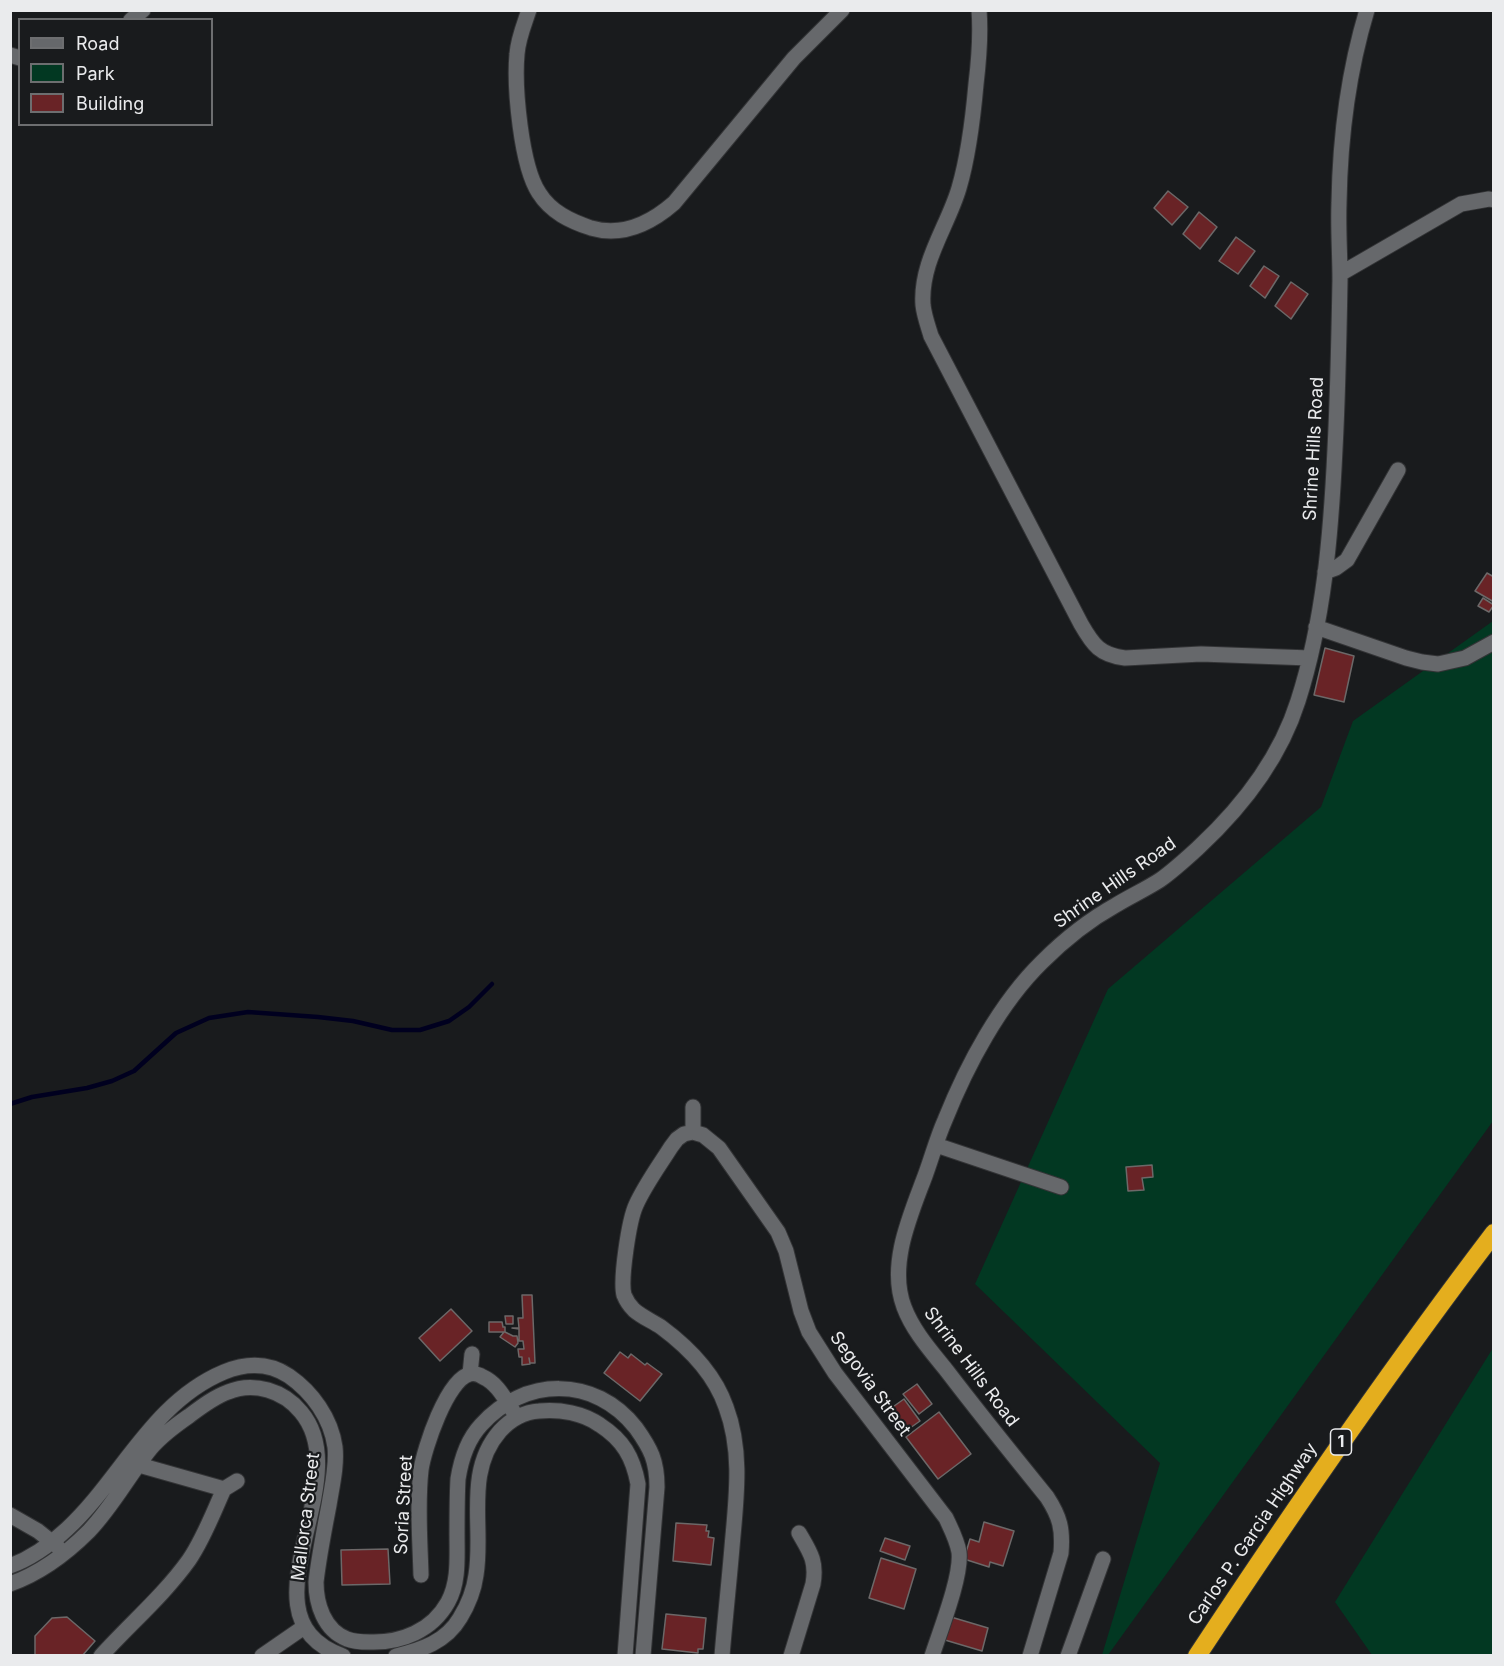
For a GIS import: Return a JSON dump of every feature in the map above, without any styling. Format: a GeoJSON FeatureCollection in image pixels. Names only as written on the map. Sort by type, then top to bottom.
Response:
{"type":"FeatureCollection","features":[{"type":"Feature","properties":{"kind":"highway","name":"Carlos P. Garcia Highway"},"geometry":{"type":"LineString","coordinates":[[1197,1656],[1335,1451],[1431,1316],[1494,1233]]}},
{"type":"Feature","properties":{"kind":"street"},"geometry":{"type":"LineString","coordinates":[[529,10],[521,31],[517,54],[516,84],[525,154],[530,173],[539,192],[551,207],[564,217],[598,230],[614,230],[645,224],[661,215],[674,203],[794,58],[842,10]]}},
{"type":"Feature","properties":{"kind":"street"},"geometry":{"type":"LineString","coordinates":[[979,10],[979,54],[965,168],[951,213],[930,259],[923,291],[926,320],[936,345],[1075,614],[1095,645],[1113,656],[1125,658],[1201,654],[1310,658]]}},
{"type":"Feature","properties":{"kind":"street","name":"Shrine Hills Road"},"geometry":{"type":"LineString","coordinates":[[1030,1656],[1062,1553],[1063,1538],[1057,1513],[911,1322],[899,1291],[901,1250],[944,1122],[968,1069],[1016,992],[1029,975],[1067,939],[1090,921],[1160,880],[1215,831],[1266,770],[1283,740],[1298,703],[1310,658],[1325,572],[1334,468],[1340,274],[1339,207],[1343,135],[1353,66],[1367,10]]}},
{"type":"Feature","properties":{"kind":"street"},"geometry":{"type":"LineString","coordinates":[[1340,274],[1461,204],[1494,200]]}},
{"type":"Feature","properties":{"kind":"street"},"geometry":{"type":"LineString","coordinates":[[1325,572],[1347,560],[1398,470]]}},
{"type":"Feature","properties":{"kind":"street"},"geometry":{"type":"LineString","coordinates":[[1316,627],[1406,658],[1438,664],[1465,658],[1494,642]]}},
{"type":"Feature","properties":{"kind":"street"},"geometry":{"type":"LineString","coordinates":[[693,1107],[693,1132],[684,1134],[671,1147],[630,1218],[623,1293],[634,1310],[671,1335],[697,1360],[714,1382],[726,1407],[733,1432],[737,1462],[737,1492],[722,1656]]}},
{"type":"Feature","properties":{"kind":"street","name":"Segovia Street"},"geometry":{"type":"LineString","coordinates":[[693,1132],[703,1135],[719,1148],[778,1232],[792,1268],[801,1311],[819,1350],[946,1518],[955,1537],[959,1554],[958,1570],[932,1656]]}},
{"type":"Feature","properties":{"kind":"street"},"geometry":{"type":"LineString","coordinates":[[936,1145],[1061,1187]]}},
{"type":"Feature","properties":{"kind":"street"},"geometry":{"type":"LineString","coordinates":[[472,1354],[470,1374],[483,1376],[496,1386],[517,1416]]}},
{"type":"Feature","properties":{"kind":"street","name":"Mallorca Street"},"geometry":{"type":"LineString","coordinates":[[10,1584],[38,1572],[66,1553],[101,1517],[132,1463],[168,1410],[201,1384],[216,1376],[248,1365],[265,1365],[281,1371],[296,1381],[311,1396],[323,1412],[335,1447],[335,1463],[316,1582],[319,1609],[336,1633],[347,1640],[382,1643],[400,1639],[429,1626],[441,1614],[449,1600],[455,1583],[458,1479],[461,1462],[472,1437],[480,1426],[508,1403],[524,1395],[541,1390],[572,1388],[604,1400],[619,1411],[631,1423],[651,1452],[657,1469],[643,1656]]}},
{"type":"Feature","properties":{"kind":"street"},"geometry":{"type":"LineString","coordinates":[[273,1391],[281,1371]]}},
{"type":"Feature","properties":{"kind":"street","name":"Soria Street"},"geometry":{"type":"LineString","coordinates":[[421,1575],[420,1493],[426,1449],[431,1431],[450,1394],[458,1382],[470,1374]]}},
{"type":"Feature","properties":{"kind":"street","name":"Mallorca Street"},"geometry":{"type":"LineString","coordinates":[[11,1567],[52,1542],[132,1463],[173,1427],[211,1400],[229,1391],[259,1387],[288,1399],[299,1409],[308,1420],[318,1447],[319,1462],[315,1496],[297,1579],[298,1612],[304,1627]]}},
{"type":"Feature","properties":{"kind":"street"},"geometry":{"type":"LineString","coordinates":[[396,1656],[429,1646],[441,1639],[464,1612],[474,1588],[477,1573],[478,1483],[486,1451],[496,1436],[517,1416],[530,1411],[547,1410],[577,1414],[593,1420],[621,1443],[630,1455],[636,1470],[638,1484],[625,1656]]}},
{"type":"Feature","properties":{"kind":"street"},"geometry":{"type":"LineString","coordinates":[[101,1656],[163,1592],[189,1559],[230,1485],[132,1463]]}},
{"type":"Feature","properties":{"kind":"street"},"geometry":{"type":"LineString","coordinates":[[10,1515],[66,1553]]}},
{"type":"Feature","properties":{"kind":"street"},"geometry":{"type":"LineString","coordinates":[[791,1656],[815,1573],[810,1551],[799,1533]]}},
{"type":"Feature","properties":{"kind":"street"},"geometry":{"type":"LineString","coordinates":[[633,1547],[652,1548]]}},
{"type":"Feature","properties":{"kind":"street"},"geometry":{"type":"LineString","coordinates":[[1068,1656],[1103,1559]]}},
{"type":"Feature","properties":{"kind":"street"},"geometry":{"type":"LineString","coordinates":[[262,1656],[304,1627],[327,1649],[343,1656]]}},
{"type":"Feature","properties":{"kind":"green space"},"geometry":{"type":"Polygon","coordinates":[[[1493,621],[1493,1121],[1108,1655],[1102,1655],[1160,1463],[975,1284],[1108,989],[1321,807],[1353,721],[1493,621]]]}},
{"type":"Feature","properties":{"kind":"green space"},"geometry":{"type":"Polygon","coordinates":[[[1493,1348],[1493,1655],[1372,1655],[1335,1602],[1493,1348]]]}},
{"type":"Feature","properties":{"kind":"building"},"geometry":{"type":"Polygon","coordinates":[[[1168,191],[1188,207],[1172,225],[1154,208],[1168,191]]]}},
{"type":"Feature","properties":{"kind":"building"},"geometry":{"type":"Polygon","coordinates":[[[1199,212],[1217,227],[1200,249],[1183,234],[1199,212]]]}},
{"type":"Feature","properties":{"kind":"building"},"geometry":{"type":"Polygon","coordinates":[[[1236,237],[1255,251],[1238,274],[1219,261],[1236,237]]]}},
{"type":"Feature","properties":{"kind":"building"},"geometry":{"type":"Polygon","coordinates":[[[1264,266],[1279,276],[1265,298],[1250,286],[1264,266]]]}},
{"type":"Feature","properties":{"kind":"building"},"geometry":{"type":"Polygon","coordinates":[[[1291,282],[1308,294],[1291,319],[1275,306],[1291,282]]]}},
{"type":"Feature","properties":{"kind":"building"},"geometry":{"type":"Polygon","coordinates":[[[1487,573],[1494,577],[1494,602],[1475,591],[1487,573]]]}},
{"type":"Feature","properties":{"kind":"building"},"geometry":{"type":"Polygon","coordinates":[[[1483,598],[1494,605],[1489,612],[1478,606],[1483,598]]]}},
{"type":"Feature","properties":{"kind":"building"},"geometry":{"type":"Polygon","coordinates":[[[1325,648],[1354,656],[1344,702],[1314,695],[1325,648]]]}},
{"type":"Feature","properties":{"kind":"building"},"geometry":{"type":"Polygon","coordinates":[[[1152,1165],[1153,1177],[1142,1178],[1144,1190],[1128,1191],[1126,1167],[1152,1165]]]}},
{"type":"Feature","properties":{"kind":"building"},"geometry":{"type":"Polygon","coordinates":[[[522,1295],[532,1295],[535,1363],[530,1363],[529,1358],[530,1364],[522,1365],[522,1357],[519,1357],[518,1349],[524,1349],[523,1341],[519,1341],[519,1329],[512,1328],[519,1328],[518,1318],[523,1318],[522,1295]]]}},
{"type":"Feature","properties":{"kind":"building"},"geometry":{"type":"Polygon","coordinates":[[[451,1309],[472,1331],[440,1361],[419,1338],[451,1309]]]}},
{"type":"Feature","properties":{"kind":"building"},"geometry":{"type":"Polygon","coordinates":[[[505,1316],[513,1316],[513,1324],[506,1324],[505,1316]]]}},
{"type":"Feature","properties":{"kind":"building"},"geometry":{"type":"Polygon","coordinates":[[[489,1322],[502,1322],[505,1332],[517,1336],[518,1343],[515,1347],[500,1337],[504,1332],[489,1332],[489,1322]]]}},
{"type":"Feature","properties":{"kind":"building"},"geometry":{"type":"Polygon","coordinates":[[[620,1352],[628,1358],[631,1354],[662,1374],[640,1401],[604,1373],[620,1352]]]}},
{"type":"Feature","properties":{"kind":"building"},"geometry":{"type":"Polygon","coordinates":[[[917,1384],[932,1404],[919,1414],[903,1394],[917,1384]]]}},
{"type":"Feature","properties":{"kind":"building"},"geometry":{"type":"Polygon","coordinates":[[[904,1399],[920,1421],[903,1433],[887,1411],[904,1399]]]}},
{"type":"Feature","properties":{"kind":"building"},"geometry":{"type":"Polygon","coordinates":[[[939,1412],[971,1454],[938,1479],[906,1437],[939,1412]]]}},
{"type":"Feature","properties":{"kind":"building"},"geometry":{"type":"Polygon","coordinates":[[[984,1522],[1014,1531],[1003,1566],[990,1562],[989,1567],[964,1559],[970,1539],[979,1542],[984,1522]]]}},
{"type":"Feature","properties":{"kind":"building"},"geometry":{"type":"Polygon","coordinates":[[[676,1523],[707,1525],[708,1537],[714,1538],[711,1565],[673,1561],[676,1523]]]}},
{"type":"Feature","properties":{"kind":"building"},"geometry":{"type":"Polygon","coordinates":[[[885,1538],[910,1546],[905,1560],[880,1551],[885,1538]]]}},
{"type":"Feature","properties":{"kind":"building"},"geometry":{"type":"Polygon","coordinates":[[[388,1549],[390,1584],[342,1585],[341,1550],[388,1549]]]}},
{"type":"Feature","properties":{"kind":"building"},"geometry":{"type":"Polygon","coordinates":[[[881,1558],[916,1569],[904,1609],[869,1598],[881,1558]]]}},
{"type":"Feature","properties":{"kind":"building"},"geometry":{"type":"Polygon","coordinates":[[[666,1614],[706,1618],[703,1649],[698,1649],[698,1653],[662,1649],[666,1614]]]}},
{"type":"Feature","properties":{"kind":"building"},"geometry":{"type":"Polygon","coordinates":[[[67,1617],[95,1641],[82,1656],[37,1656],[35,1636],[52,1618],[67,1617]]]}},
{"type":"Feature","properties":{"kind":"building"},"geometry":{"type":"Polygon","coordinates":[[[951,1617],[988,1628],[982,1651],[945,1640],[951,1617]]]}},
{"type":"Feature","properties":{"kind":"waterway"},"geometry":{"type":"LineString","coordinates":[[10,1104],[32,1097],[87,1088],[112,1081],[134,1071],[176,1033],[209,1018],[248,1012],[353,1021],[392,1030],[420,1030],[449,1021],[469,1007],[492,984]]}}]}
